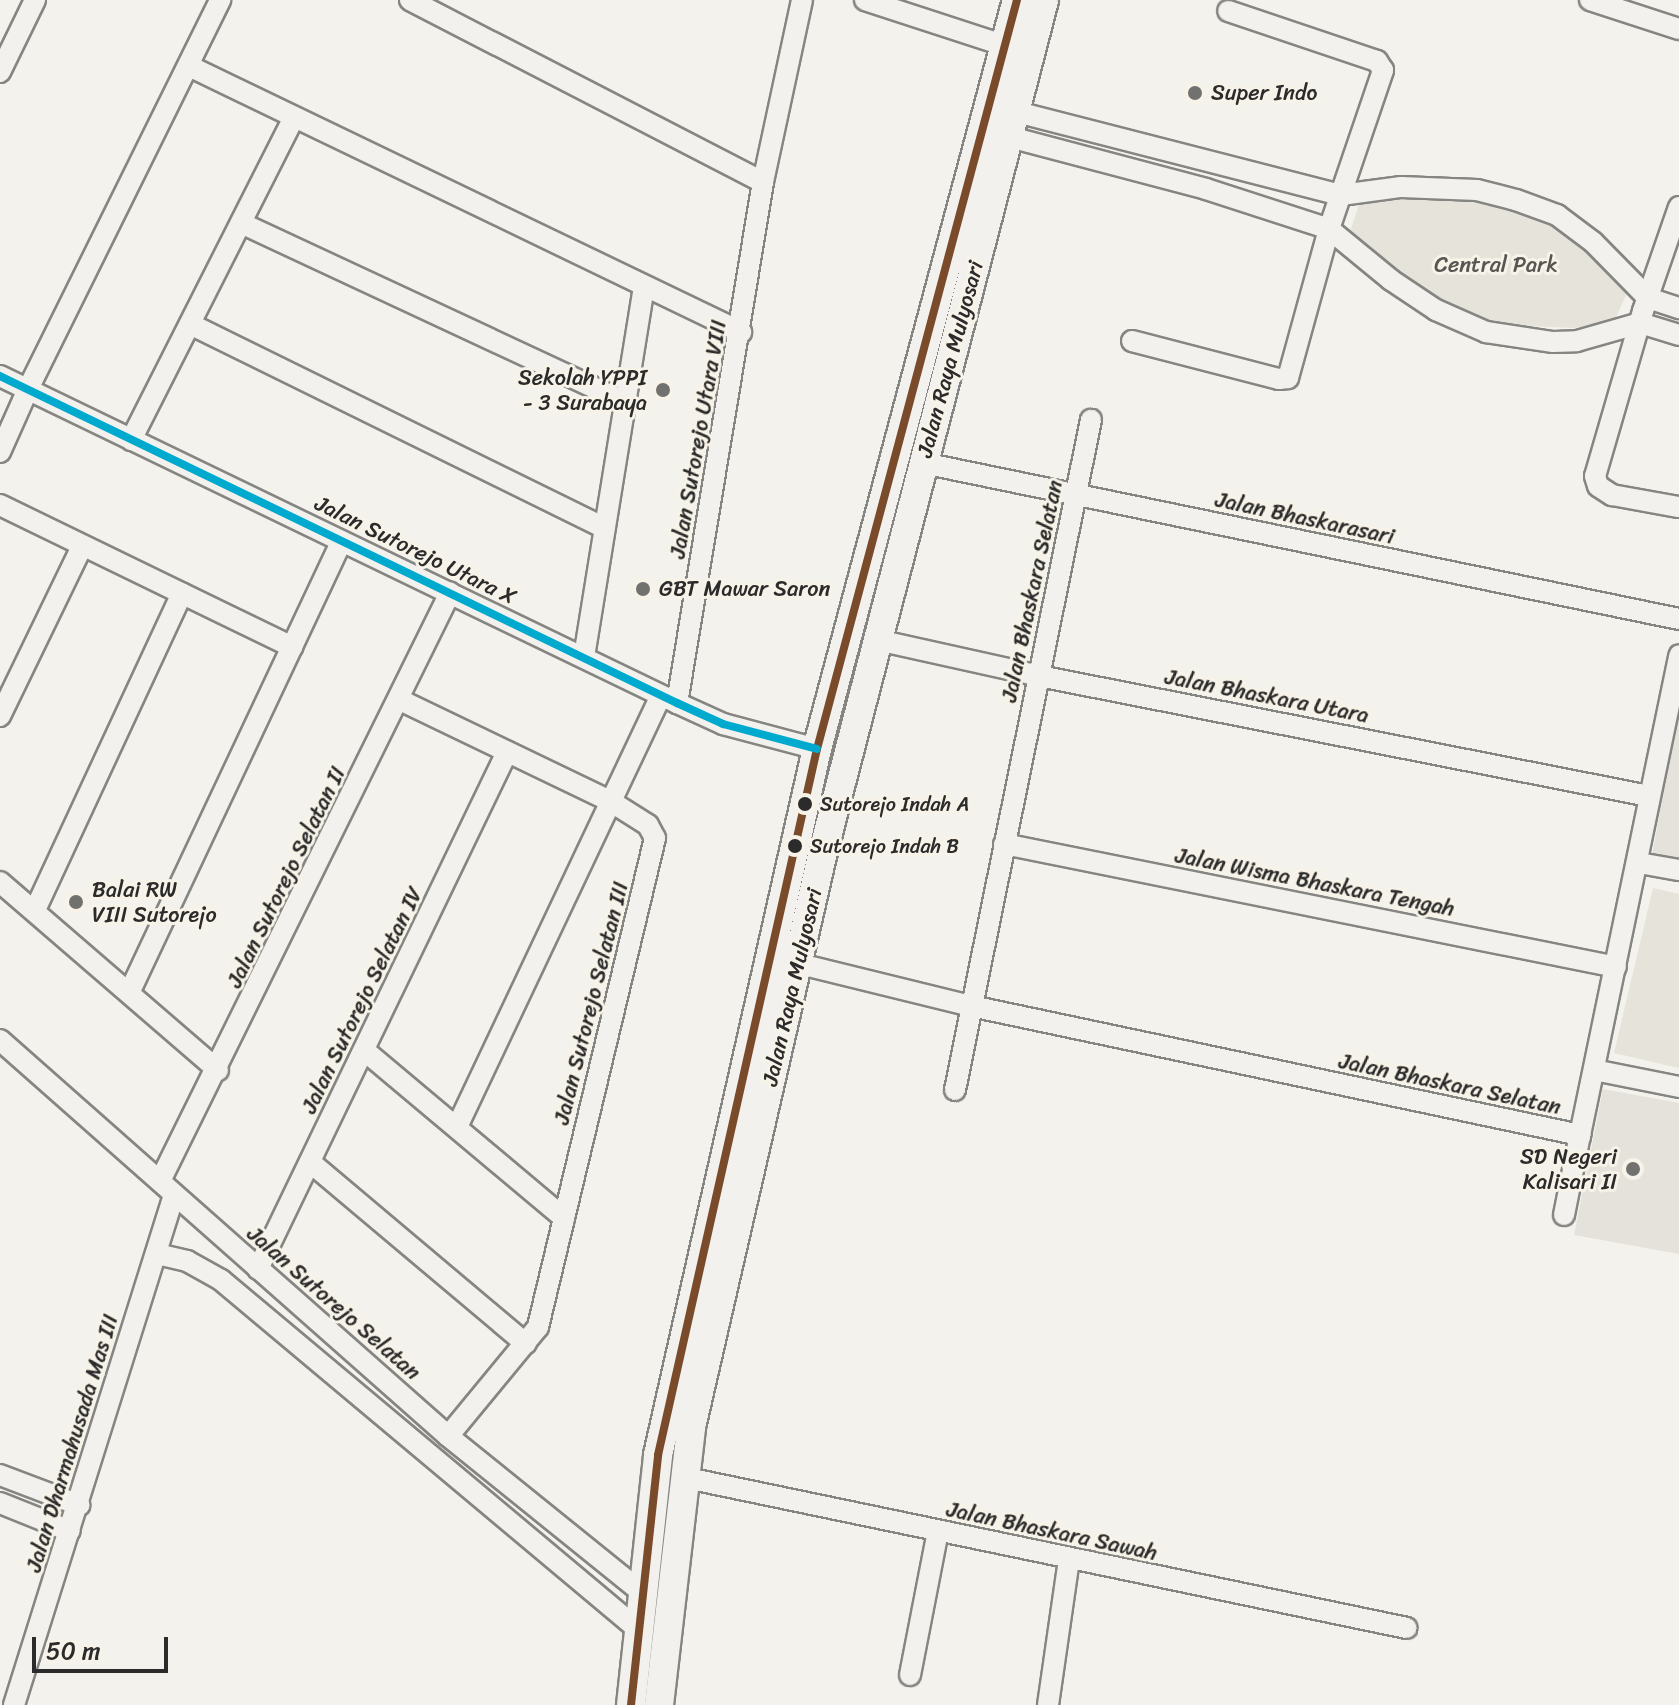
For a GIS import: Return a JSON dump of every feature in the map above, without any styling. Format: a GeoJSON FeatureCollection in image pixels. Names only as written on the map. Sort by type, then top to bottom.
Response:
{"type":"FeatureCollection","features":[{"type":"Feature","properties":{"kind":"main road","name":"Jalan Raya Mulyosari"},"geometry":{"type":"LineString","coordinates":[[764,1054],[800,964],[822,856],[877,640],[880,569],[1017,0]]}},
{"type":"Feature","properties":{"kind":"main road","name":"Jalan Raya Mulyosari"},"geometry":{"type":"LineString","coordinates":[[631,1705],[658,1455],[764,1054],[817,749],[880,569],[923,463],[1044,0]]}},
{"type":"Feature","properties":{"kind":"main road","name":"Jalan Raya Mulyosari"},"geometry":{"type":"LineString","coordinates":[[659,1705],[691,1427],[754,1096]]}},
{"type":"Feature","properties":{"kind":"street"},"geometry":{"type":"LineString","coordinates":[[0,72],[35,0]]}},
{"type":"Feature","properties":{"kind":"street"},"geometry":{"type":"LineString","coordinates":[[0,452],[220,0]]}},
{"type":"Feature","properties":{"kind":"street"},"geometry":{"type":"LineString","coordinates":[[410,0],[763,182]]}},
{"type":"Feature","properties":{"kind":"street","name":"Jalan Sutorejo Utara VIII"},"geometry":{"type":"LineString","coordinates":[[457,1127],[610,801],[669,700],[741,332],[763,182],[802,0]]}},
{"type":"Feature","properties":{"kind":"street"},"geometry":{"type":"LineString","coordinates":[[865,0],[1006,46]]}},
{"type":"Feature","properties":{"kind":"street"},"geometry":{"type":"LineString","coordinates":[[1590,0],[1679,29]]}},
{"type":"Feature","properties":{"kind":"street"},"geometry":{"type":"LineString","coordinates":[[1132,341],[1286,379],[1293,370],[1329,229],[1383,66],[1377,61],[1228,11]]}},
{"type":"Feature","properties":{"kind":"street"},"geometry":{"type":"LineString","coordinates":[[189,66],[741,332]]}},
{"type":"Feature","properties":{"kind":"street"},"geometry":{"type":"LineString","coordinates":[[131,440],[294,118]]}},
{"type":"Feature","properties":{"kind":"street"},"geometry":{"type":"LineString","coordinates":[[1010,124],[1213,161],[1341,195],[1401,187],[1477,190],[1516,200],[1557,215],[1593,242],[1648,298],[1679,308]]}},
{"type":"Feature","properties":{"kind":"street"},"geometry":{"type":"LineString","coordinates":[[1010,124],[1329,229],[1414,295],[1486,332],[1553,342],[1577,341],[1640,323],[1679,335]]}},
{"type":"Feature","properties":{"kind":"street"},"geometry":{"type":"LineString","coordinates":[[1206,189],[1213,161]]}},
{"type":"Feature","properties":{"kind":"street"},"geometry":{"type":"LineString","coordinates":[[1679,207],[1640,323],[1596,468],[1595,481],[1602,491],[1612,495],[1679,507]]}},
{"type":"Feature","properties":{"kind":"street"},"geometry":{"type":"LineString","coordinates":[[241,223],[627,403]]}},
{"type":"Feature","properties":{"kind":"street"},"geometry":{"type":"LineString","coordinates":[[584,657],[644,286]]}},
{"type":"Feature","properties":{"kind":"street"},"geometry":{"type":"LineString","coordinates":[[190,324],[604,528]]}},
{"type":"Feature","properties":{"kind":"street","name":"Jalan Sutorejo Utara X"},"geometry":{"type":"LineString","coordinates":[[0,376],[669,700],[723,724],[817,749]]}},
{"type":"Feature","properties":{"kind":"street","name":"Jalan Bhaskara Selatan"},"geometry":{"type":"LineString","coordinates":[[955,1090],[1091,420]]}},
{"type":"Feature","properties":{"kind":"street","name":"Jalan Bhaskarasari"},"geometry":{"type":"LineString","coordinates":[[923,463],[1679,619]]}},
{"type":"Feature","properties":{"kind":"street"},"geometry":{"type":"LineString","coordinates":[[0,505],[292,647]]}},
{"type":"Feature","properties":{"kind":"street"},"geometry":{"type":"LineString","coordinates":[[130,991],[342,541]]}},
{"type":"Feature","properties":{"kind":"street"},"geometry":{"type":"LineString","coordinates":[[0,716],[82,546]]}},
{"type":"Feature","properties":{"kind":"street","name":"Jalan Sutorejo Selatan II"},"geometry":{"type":"LineString","coordinates":[[167,1188],[218,1070],[450,593]]}},
{"type":"Feature","properties":{"kind":"street"},"geometry":{"type":"LineString","coordinates":[[35,910],[182,594]]}},
{"type":"Feature","properties":{"kind":"street","name":"Jalan Bhaskara Utara"},"geometry":{"type":"LineString","coordinates":[[877,640],[1039,676],[1649,796]]}},
{"type":"Feature","properties":{"kind":"street","name":"Jalan Bhaskara Selatan"},"geometry":{"type":"LineString","coordinates":[[800,964],[971,1006],[1580,1135],[1639,863],[1649,796],[1679,655]]}},
{"type":"Feature","properties":{"kind":"street","name":"Jalan Sutorejo Selatan III"},"geometry":{"type":"LineString","coordinates":[[400,700],[610,801],[648,825],[654,842],[538,1327],[448,1436]]}},
{"type":"Feature","properties":{"kind":"street","name":"Jalan Sutorejo Selatan IV"},"geometry":{"type":"LineString","coordinates":[[258,1269],[507,752]]}},
{"type":"Feature","properties":{"kind":"street","name":"Jalan Wisma Bhaskara Tengah"},"geometry":{"type":"LineString","coordinates":[[1004,844],[1616,967]]}},
{"type":"Feature","properties":{"kind":"street"},"geometry":{"type":"LineString","coordinates":[[1639,863],[1679,870]]}},
{"type":"Feature","properties":{"kind":"street"},"geometry":{"type":"LineString","coordinates":[[0,882],[218,1070]]}},
{"type":"Feature","properties":{"kind":"street","name":"Jalan Sutorejo Selatan"},"geometry":{"type":"LineString","coordinates":[[0,1040],[448,1436],[644,1594]]}},
{"type":"Feature","properties":{"kind":"street"},"geometry":{"type":"LineString","coordinates":[[365,1051],[564,1218]]}},
{"type":"Feature","properties":{"kind":"street"},"geometry":{"type":"LineString","coordinates":[[1594,1070],[1679,1087]]}},
{"type":"Feature","properties":{"kind":"street"},"geometry":{"type":"LineString","coordinates":[[1564,1215],[1580,1135]]}},
{"type":"Feature","properties":{"kind":"street"},"geometry":{"type":"LineString","coordinates":[[310,1162],[526,1344]]}},
{"type":"Feature","properties":{"kind":"street","name":"Jalan Dharmahusada Mas III"},"geometry":{"type":"LineString","coordinates":[[14,1705],[157,1254],[167,1188]]}},
{"type":"Feature","properties":{"kind":"street"},"geometry":{"type":"LineString","coordinates":[[157,1254],[187,1261],[221,1280],[640,1631]]}},
{"type":"Feature","properties":{"kind":"street"},"geometry":{"type":"LineString","coordinates":[[0,1475],[79,1505]]}},
{"type":"Feature","properties":{"kind":"street","name":"Jalan Bhaskara Sawah"},"geometry":{"type":"LineString","coordinates":[[687,1478],[1407,1628]]}},
{"type":"Feature","properties":{"kind":"street"},"geometry":{"type":"LineString","coordinates":[[0,1503],[70,1531]]}},
{"type":"Feature","properties":{"kind":"street"},"geometry":{"type":"LineString","coordinates":[[910,1675],[938,1531]]}},
{"type":"Feature","properties":{"kind":"street"},"geometry":{"type":"LineString","coordinates":[[1048,1705],[1069,1559]]}},
{"type":"Feature","properties":{"kind":"shaded area"},"geometry":{"type":"Polygon","coordinates":[[[1679,708],[1679,861],[1652,856],[1679,708]]]}},
{"type":"Feature","properties":{"kind":"shaded area","name":"SD Negeri Kalisari II"},"geometry":{"type":"Polygon","coordinates":[[[1603,1089],[1679,1103],[1679,1254],[1574,1235],[1603,1089]]]}},
{"type":"Feature","properties":{"kind":"green space","name":"Central Park"},"geometry":{"type":"Polygon","coordinates":[[[1405,196],[1477,202],[1516,211],[1557,229],[1594,257],[1627,293],[1614,322],[1573,328],[1498,324],[1478,320],[1407,282],[1350,232],[1359,204],[1405,196]]]}},
{"type":"Feature","properties":{"kind":"green space"},"geometry":{"type":"Polygon","coordinates":[[[1653,888],[1679,894],[1679,1068],[1614,1053],[1653,888]]]}},
{"type":"Feature","properties":{"kind":"transit line"},"geometry":{"type":"LineString","coordinates":[[631,1705],[658,1455],[817,749],[1017,0]]}},
{"type":"Feature","properties":{"kind":"transit line"},"geometry":{"type":"LineString","coordinates":[[0,376],[677,703],[723,724],[817,749]]}},
{"type":"Feature","properties":{"kind":"place","name":"Super Indo"},"geometry":{"type":"Point","coordinates":[1195,93]}},
{"type":"Feature","properties":{"kind":"place","name":"Sekolah YPPI - 3 Surabaya"},"geometry":{"type":"Point","coordinates":[663,390]}},
{"type":"Feature","properties":{"kind":"place","name":"GBT Mawar Saron"},"geometry":{"type":"Point","coordinates":[643,589]}},
{"type":"Feature","properties":{"kind":"place","name":"Sutorejo Indah A"},"geometry":{"type":"Point","coordinates":[805,804]}},
{"type":"Feature","properties":{"kind":"place","name":"Sutorejo Indah B"},"geometry":{"type":"Point","coordinates":[795,846]}},
{"type":"Feature","properties":{"kind":"place","name":"Balai RW VIII Sutorejo"},"geometry":{"type":"Point","coordinates":[76,902]}},
{"type":"Feature","properties":{"kind":"place","name":"SD Negeri Kalisari II"},"geometry":{"type":"Point","coordinates":[1633,1169]}}]}
